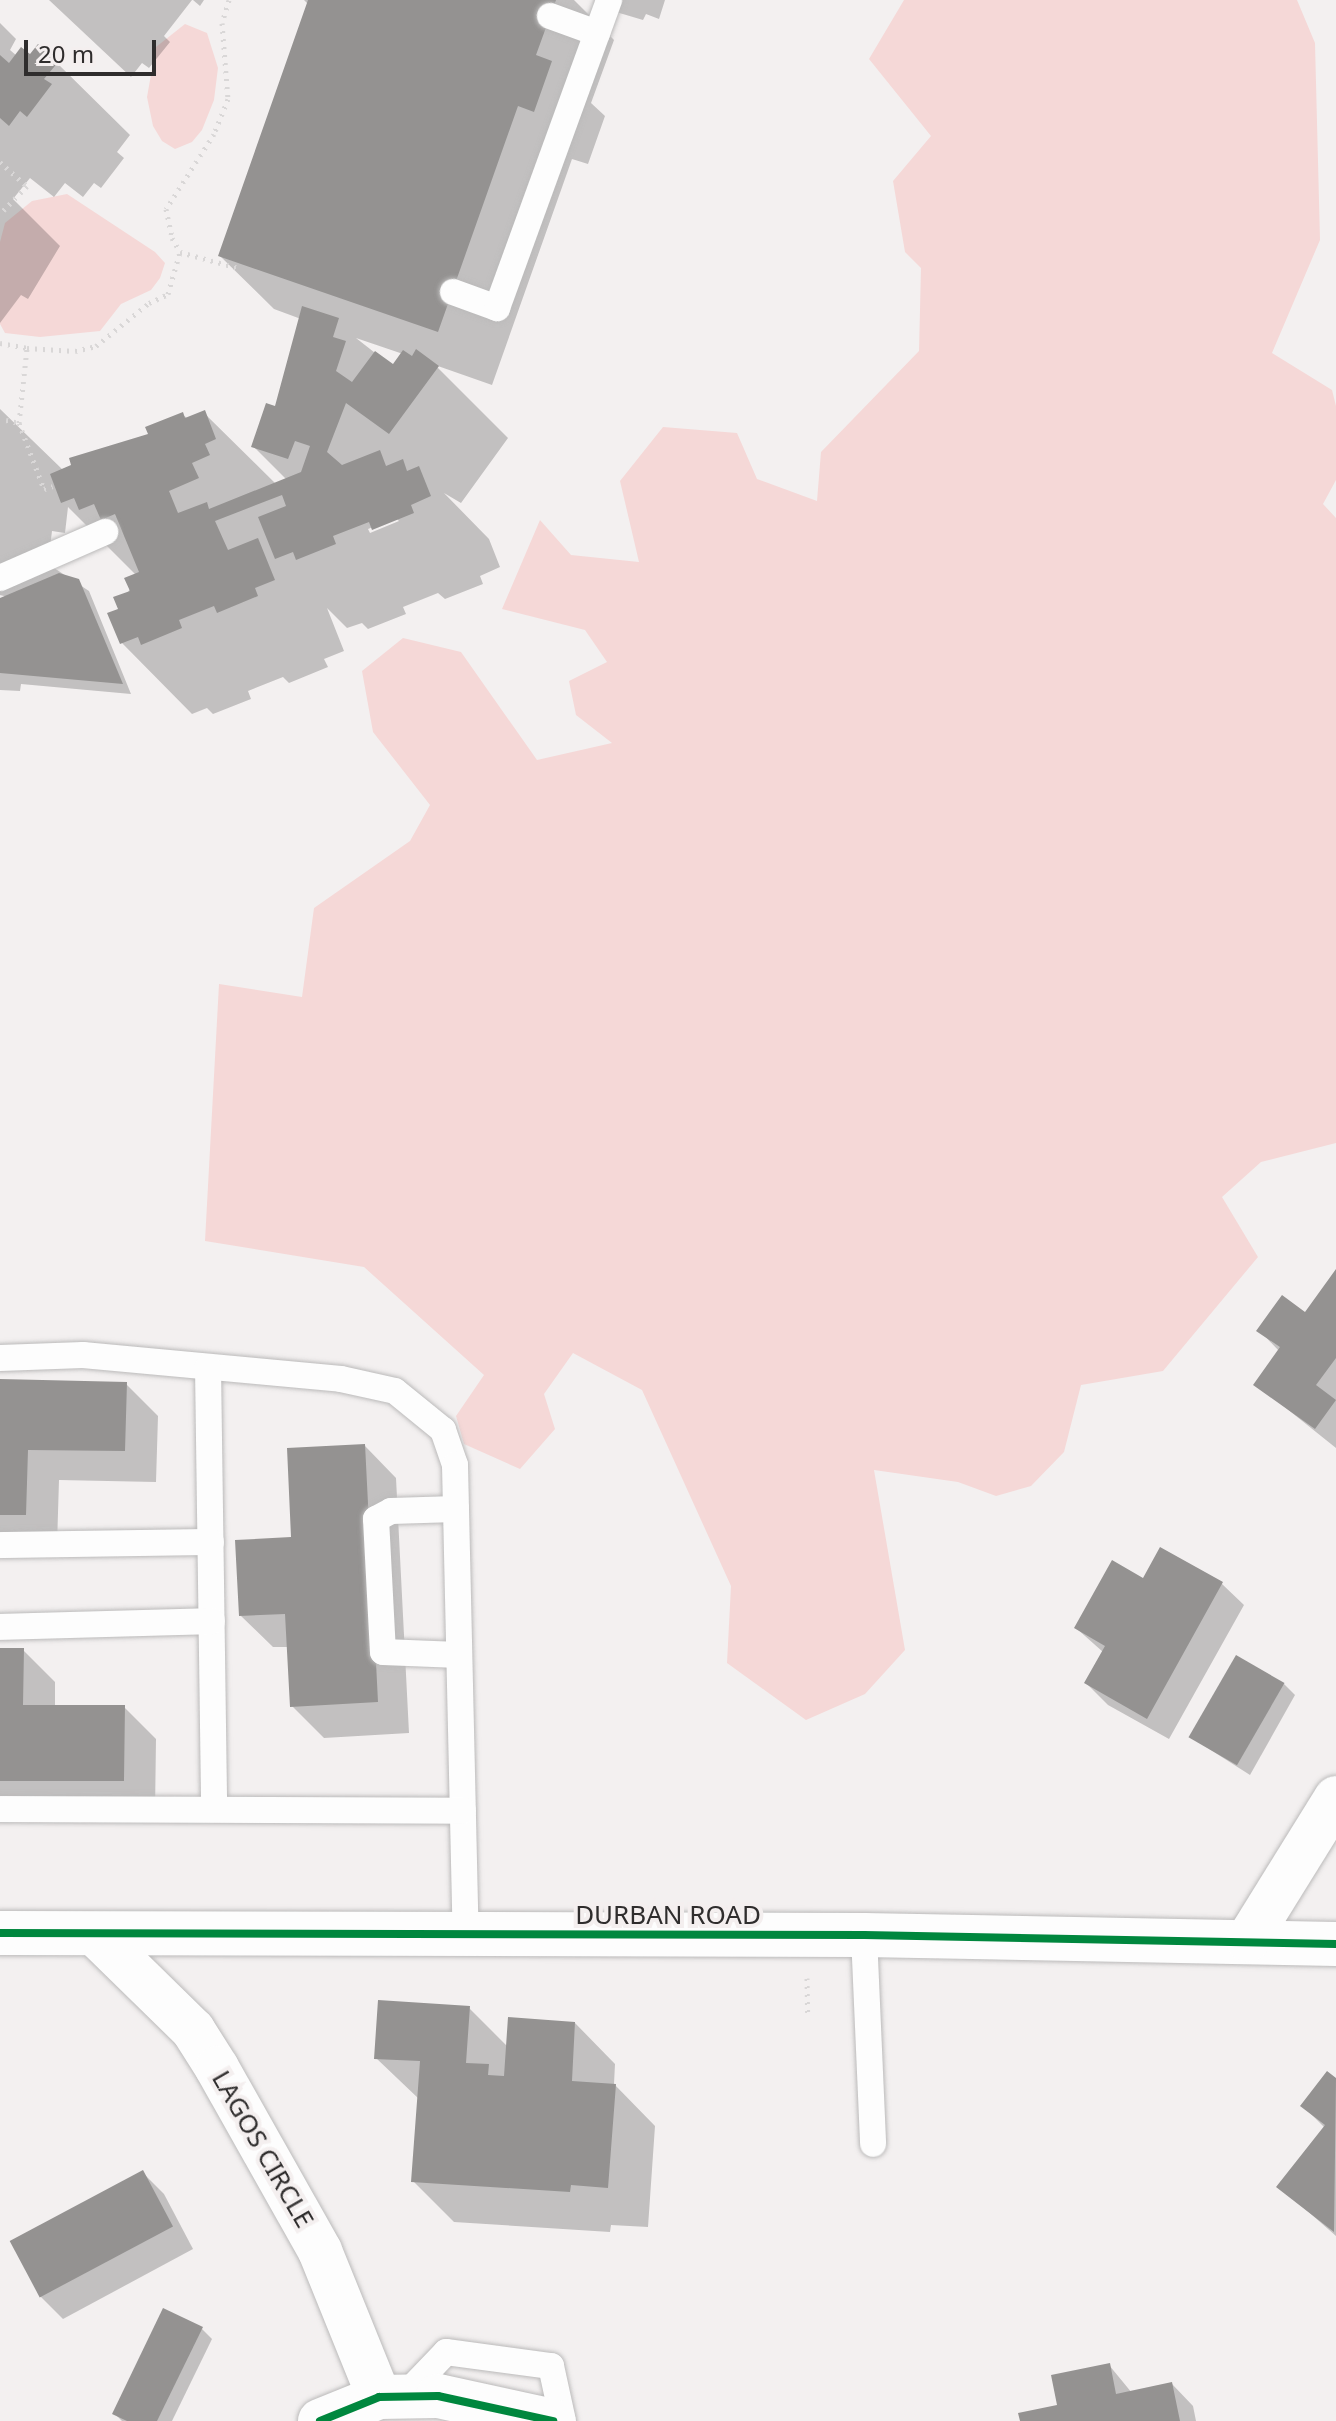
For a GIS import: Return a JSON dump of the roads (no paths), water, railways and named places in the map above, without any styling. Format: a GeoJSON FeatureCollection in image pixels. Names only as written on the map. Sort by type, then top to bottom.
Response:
{"type":"FeatureCollection","features":[{"type":"Feature","properties":{"kind":"street"},"geometry":{"type":"LineString","coordinates":[[1248,1940],[1336,1798]]}},
{"type":"Feature","properties":{"kind":"street","name":"DURBAN ROAD"},"geometry":{"type":"LineString","coordinates":[[0,1933],[864,1935],[1336,1944]]}},
{"type":"Feature","properties":{"kind":"street","name":"LAGOS CIRCLE"},"geometry":{"type":"LineString","coordinates":[[96,1935],[193,2030],[320,2251],[391,2396]]}},
{"type":"Feature","properties":{"kind":"street"},"geometry":{"type":"LineString","coordinates":[[320,2421],[391,2396],[438,2396],[553,2421]]}},
{"type":"Feature","properties":{"kind":"lane"},"geometry":{"type":"LineString","coordinates":[[453,292],[497,308],[609,0]]}},
{"type":"Feature","properties":{"kind":"lane"},"geometry":{"type":"LineString","coordinates":[[550,16],[597,33]]}},
{"type":"Feature","properties":{"kind":"lane"},"geometry":{"type":"LineString","coordinates":[[0,578],[105,532]]}},
{"type":"Feature","properties":{"kind":"lane"},"geometry":{"type":"LineString","coordinates":[[0,1358],[83,1355],[341,1379],[395,1391],[443,1430],[455,1465],[466,1935]]}},
{"type":"Feature","properties":{"kind":"lane"},"geometry":{"type":"LineString","coordinates":[[208,1367],[214,1809]]}},
{"type":"Feature","properties":{"kind":"lane"},"geometry":{"type":"LineString","coordinates":[[456,1509],[391,1511],[376,1519],[383,1652],[459,1655]]}},
{"type":"Feature","properties":{"kind":"lane"},"geometry":{"type":"LineString","coordinates":[[0,1545],[211,1542]]}},
{"type":"Feature","properties":{"kind":"lane"},"geometry":{"type":"LineString","coordinates":[[0,1627],[212,1621]]}},
{"type":"Feature","properties":{"kind":"lane"},"geometry":{"type":"LineString","coordinates":[[0,1809],[463,1811]]}},
{"type":"Feature","properties":{"kind":"lane"},"geometry":{"type":"LineString","coordinates":[[864,1935],[873,2144]]}},
{"type":"Feature","properties":{"kind":"lane"},"geometry":{"type":"LineString","coordinates":[[391,2396],[446,2352],[551,2366],[563,2421]]}}]}
